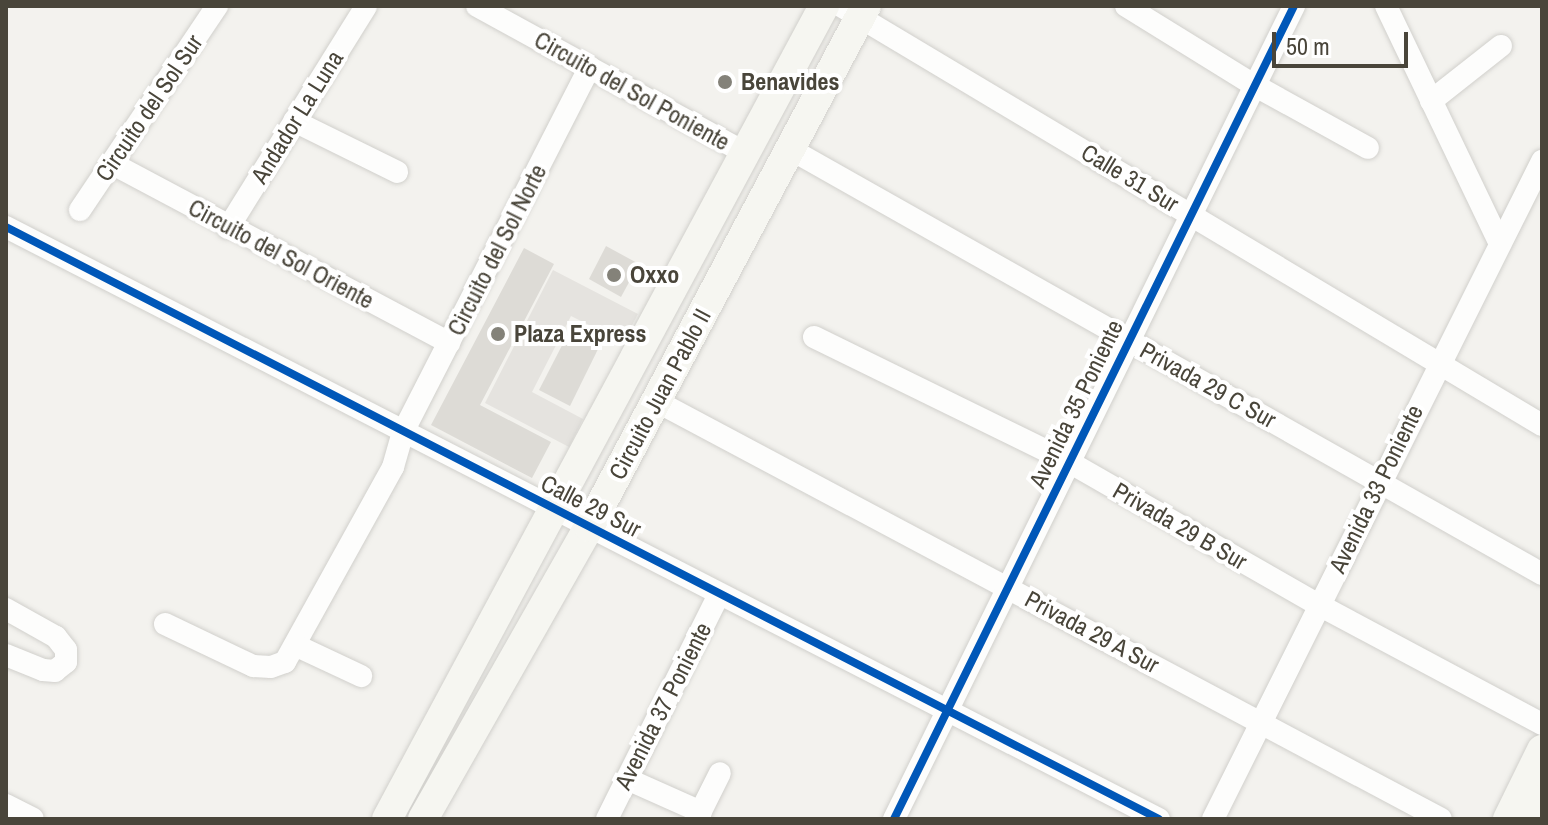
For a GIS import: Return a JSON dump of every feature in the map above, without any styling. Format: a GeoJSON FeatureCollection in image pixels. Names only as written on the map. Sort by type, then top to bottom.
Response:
{"type":"FeatureCollection","features":[{"type":"Feature","properties":{"kind":"main road","name":"Circuito Juan Pablo II"},"geometry":{"type":"LineString","coordinates":[[387,819],[824,6]]}},
{"type":"Feature","properties":{"kind":"main road","name":"Circuito Juan Pablo II"},"geometry":{"type":"LineString","coordinates":[[423,819],[589,527],[790,149],[856,9]]}},
{"type":"Feature","properties":{"kind":"main road"},"geometry":{"type":"LineString","coordinates":[[1508,819],[1542,750]]}},
{"type":"Feature","properties":{"kind":"main road"},"geometry":{"type":"LineString","coordinates":[[1533,819],[1542,800]]}},
{"type":"Feature","properties":{"kind":"street","name":"Circuito del Sol Sur"},"geometry":{"type":"LineString","coordinates":[[80,210],[217,6]]}},
{"type":"Feature","properties":{"kind":"street","name":"Andador La Luna"},"geometry":{"type":"LineString","coordinates":[[228,228],[366,6]]}},
{"type":"Feature","properties":{"kind":"street","name":"Circuito del Sol Poniente"},"geometry":{"type":"LineString","coordinates":[[477,6],[745,153]]}},
{"type":"Feature","properties":{"kind":"street"},"geometry":{"type":"LineString","coordinates":[[1126,6],[1254,85],[1368,148]]}},
{"type":"Feature","properties":{"kind":"street","name":"Avenida 35 Poniente"},"geometry":{"type":"LineString","coordinates":[[894,819],[1294,6]]}},
{"type":"Feature","properties":{"kind":"street"},"geometry":{"type":"LineString","coordinates":[[1386,6],[1500,244]]}},
{"type":"Feature","properties":{"kind":"street","name":"Calle 31 Sur"},"geometry":{"type":"LineString","coordinates":[[856,9],[1542,425]]}},
{"type":"Feature","properties":{"kind":"street"},"geometry":{"type":"LineString","coordinates":[[1431,101],[1501,46]]}},
{"type":"Feature","properties":{"kind":"street","name":"Circuito del Sol Norte"},"geometry":{"type":"LineString","coordinates":[[297,646],[393,467],[403,432],[590,67]]}},
{"type":"Feature","properties":{"kind":"street"},"geometry":{"type":"LineString","coordinates":[[294,121],[397,172]]}},
{"type":"Feature","properties":{"kind":"street","name":"Privada 29 C Sur"},"geometry":{"type":"LineString","coordinates":[[790,149],[1542,574]]}},
{"type":"Feature","properties":{"kind":"street","name":"Avenida 33 Poniente"},"geometry":{"type":"LineString","coordinates":[[1213,819],[1542,161]]}},
{"type":"Feature","properties":{"kind":"street","name":"Circuito del Sol Oriente"},"geometry":{"type":"LineString","coordinates":[[113,164],[228,228],[449,343]]}},
{"type":"Feature","properties":{"kind":"street","name":"Calle 29 Sur"},"geometry":{"type":"LineString","coordinates":[[6,227],[1159,819]]}},
{"type":"Feature","properties":{"kind":"street","name":"Privada 29 B Sur"},"geometry":{"type":"LineString","coordinates":[[814,337],[1069,462],[1319,605],[1542,724]]}},
{"type":"Feature","properties":{"kind":"street","name":"Privada 29 A Sur"},"geometry":{"type":"LineString","coordinates":[[656,401],[1441,819]]}},
{"type":"Feature","properties":{"kind":"street","name":"Avenida 37 Poniente"},"geometry":{"type":"LineString","coordinates":[[607,819],[719,594]]}},
{"type":"Feature","properties":{"kind":"street"},"geometry":{"type":"LineString","coordinates":[[6,609],[56,637],[66,650],[66,662],[55,671],[43,670],[6,655]]}},
{"type":"Feature","properties":{"kind":"street"},"geometry":{"type":"LineString","coordinates":[[165,624],[253,666],[271,667],[285,662],[297,646],[361,676]]}},
{"type":"Feature","properties":{"kind":"street"},"geometry":{"type":"LineString","coordinates":[[627,779],[699,816],[720,773]]}},
{"type":"Feature","properties":{"kind":"street"},"geometry":{"type":"LineString","coordinates":[[6,805],[29,818]]}},
{"type":"Feature","properties":{"kind":"shaded area"},"geometry":{"type":"Polygon","coordinates":[[[553,270],[638,314],[623,342],[571,316],[532,392],[583,419],[569,447],[485,403],[553,270]]]}},
{"type":"Feature","properties":{"kind":"building"},"geometry":{"type":"Polygon","coordinates":[[[606,246],[639,264],[621,297],[589,279],[606,246]]]}},
{"type":"Feature","properties":{"kind":"building","name":"Plaza Express"},"geometry":{"type":"Polygon","coordinates":[[[524,248],[554,264],[480,405],[551,442],[532,478],[431,425],[524,248]]]}},
{"type":"Feature","properties":{"kind":"building"},"geometry":{"type":"Polygon","coordinates":[[[572,326],[602,341],[570,406],[539,390],[572,326]]]}},
{"type":"Feature","properties":{"kind":"cycle path"},"geometry":{"type":"LineString","coordinates":[[894,819],[1294,6]]}},
{"type":"Feature","properties":{"kind":"cycle path"},"geometry":{"type":"LineString","coordinates":[[6,227],[1159,819]]}},
{"type":"Feature","properties":{"kind":"place","name":"Benavides"},"geometry":{"type":"Point","coordinates":[725,82]}},
{"type":"Feature","properties":{"kind":"place","name":"Oxxo"},"geometry":{"type":"Point","coordinates":[614,275]}},
{"type":"Feature","properties":{"kind":"place","name":"Plaza Express"},"geometry":{"type":"Point","coordinates":[498,334]}}]}
